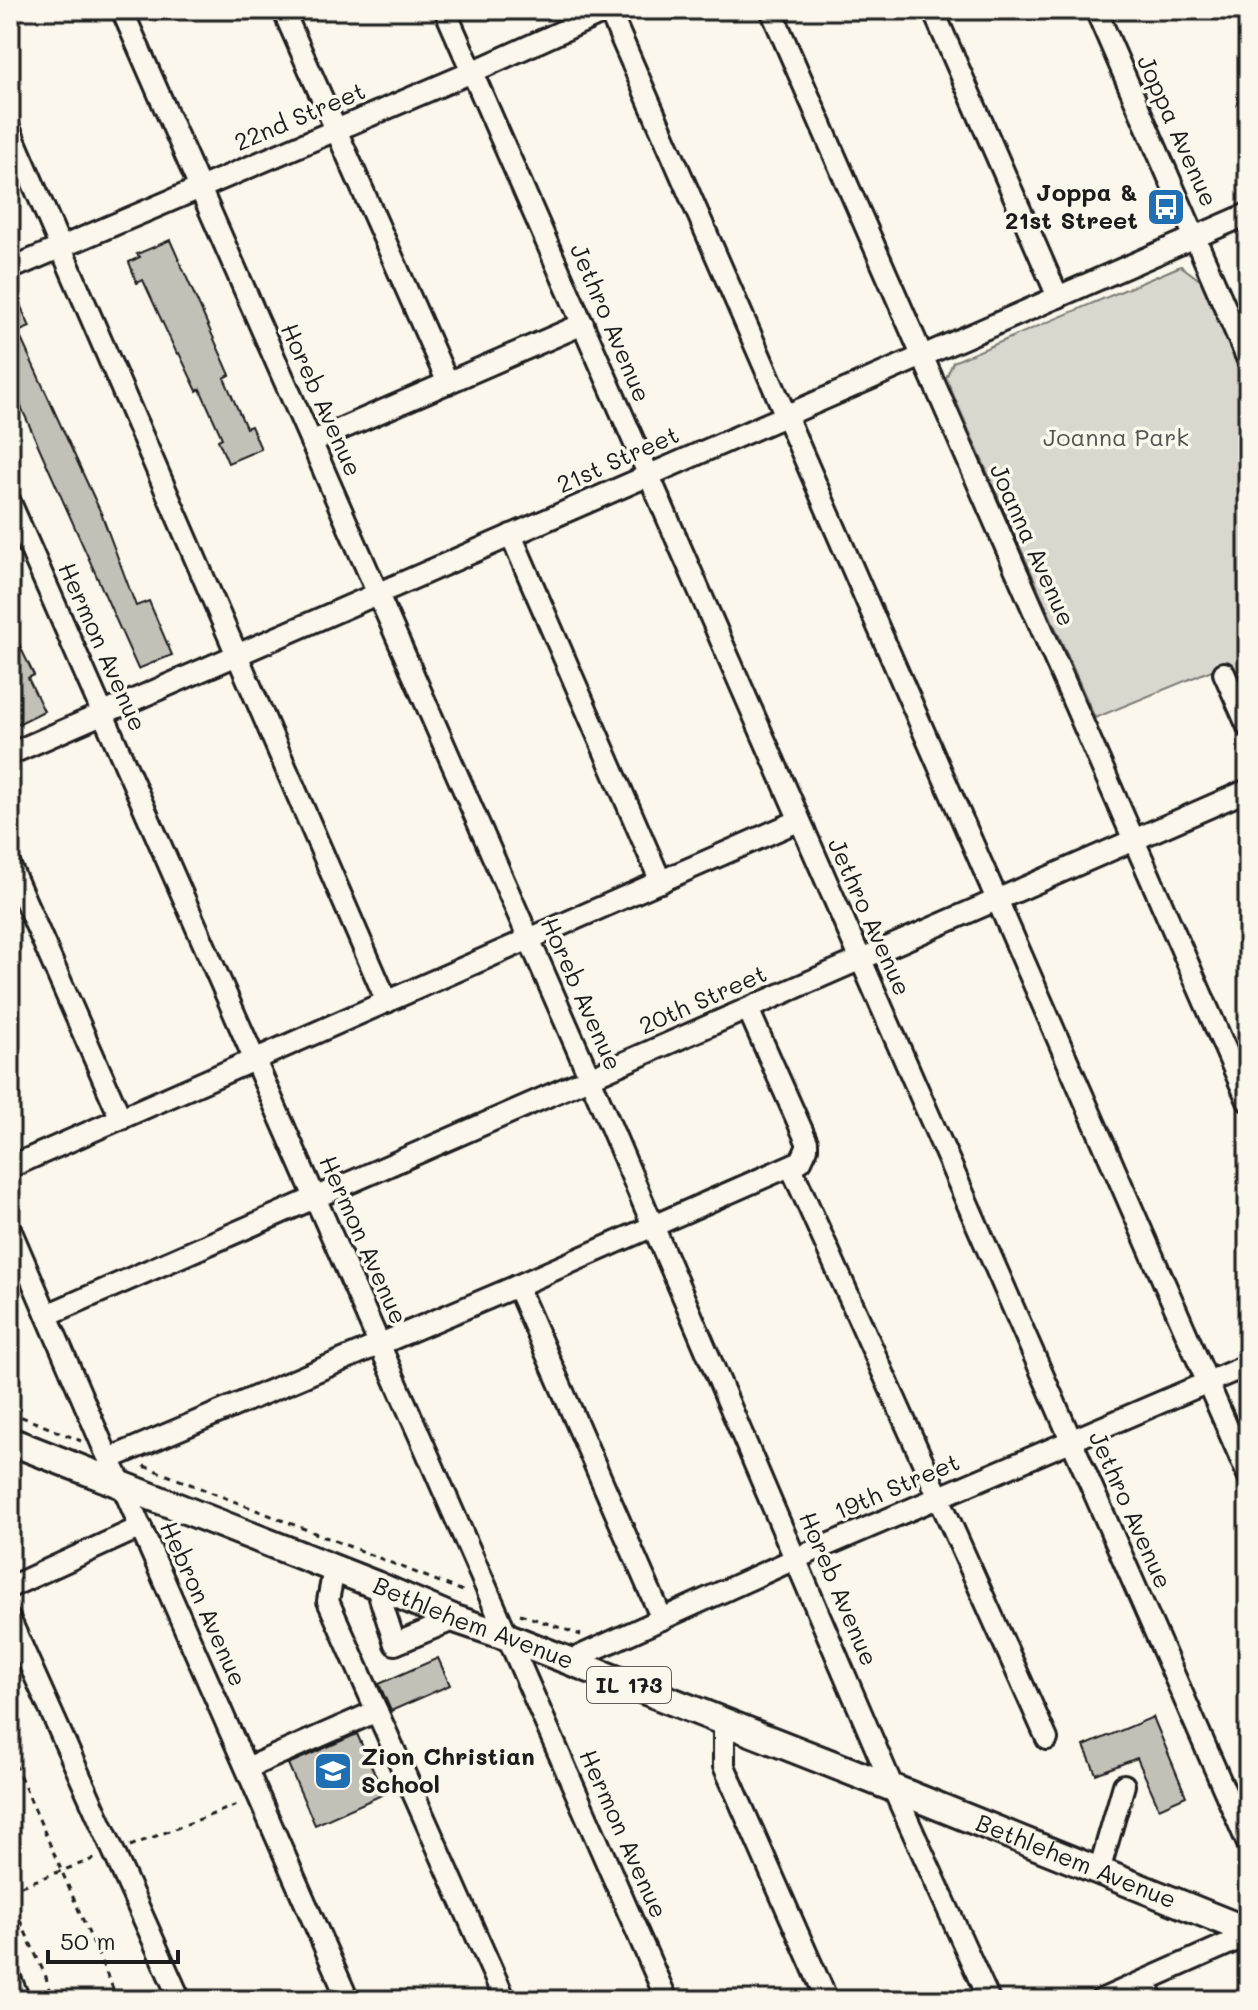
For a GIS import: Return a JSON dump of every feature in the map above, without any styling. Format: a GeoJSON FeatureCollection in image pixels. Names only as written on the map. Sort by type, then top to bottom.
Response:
{"type":"FeatureCollection","features":[{"type":"Feature","properties":{"kind":"main road","name":"Bethlehem Avenue"},"geometry":{"type":"LineString","coordinates":[[10,1441],[455,1619],[893,1788],[1248,1933]]}},
{"type":"Feature","properties":{"kind":"street","name":"Horeb Avenue"},"geometry":{"type":"LineString","coordinates":[[122,10],[590,1078],[893,1788],[989,2000]]}},
{"type":"Feature","properties":{"kind":"street"},"geometry":{"type":"LineString","coordinates":[[283,10],[448,383]]}},
{"type":"Feature","properties":{"kind":"street","name":"Jethro Avenue"},"geometry":{"type":"LineString","coordinates":[[445,10],[1248,1844]]}},
{"type":"Feature","properties":{"kind":"street","name":"22nd Street"},"geometry":{"type":"LineString","coordinates":[[10,269],[472,72],[609,10]]}},
{"type":"Feature","properties":{"kind":"street"},"geometry":{"type":"LineString","coordinates":[[609,10],[1248,1475]]}},
{"type":"Feature","properties":{"kind":"street","name":"Joanna Avenue"},"geometry":{"type":"LineString","coordinates":[[771,10],[1248,1101]]}},
{"type":"Feature","properties":{"kind":"street"},"geometry":{"type":"LineString","coordinates":[[933,10],[1058,297]]}},
{"type":"Feature","properties":{"kind":"street","name":"Joppa Avenue"},"geometry":{"type":"LineString","coordinates":[[1096,10],[1248,360]]}},
{"type":"Feature","properties":{"kind":"street"},"geometry":{"type":"LineString","coordinates":[[10,130],[387,1002]]}},
{"type":"Feature","properties":{"kind":"street","name":"21st Street"},"geometry":{"type":"LineString","coordinates":[[10,754],[1248,214]]}},
{"type":"Feature","properties":{"kind":"street"},"geometry":{"type":"LineString","coordinates":[[311,442],[583,324]]}},
{"type":"Feature","properties":{"kind":"street","name":"Hermon Avenue"},"geometry":{"type":"LineString","coordinates":[[10,502],[667,2000]]}},
{"type":"Feature","properties":{"kind":"street"},"geometry":{"type":"LineString","coordinates":[[511,535],[661,882]]}},
{"type":"Feature","properties":{"kind":"street"},"geometry":{"type":"LineString","coordinates":[[1224,673],[1248,727]]}},
{"type":"Feature","properties":{"kind":"street","name":"20th Street"},"geometry":{"type":"LineString","coordinates":[[47,1315],[1248,790]]}},
{"type":"Feature","properties":{"kind":"street"},"geometry":{"type":"LineString","coordinates":[[10,1167],[798,821]]}},
{"type":"Feature","properties":{"kind":"street"},"geometry":{"type":"LineString","coordinates":[[10,866],[121,1119]]}},
{"type":"Feature","properties":{"kind":"street"},"geometry":{"type":"LineString","coordinates":[[110,1455],[517,1286],[801,1161],[808,1145],[748,1009]]}},
{"type":"Feature","properties":{"kind":"street"},"geometry":{"type":"LineString","coordinates":[[791,1167],[1047,1739]]}},
{"type":"Feature","properties":{"kind":"street","name":"Hebron Avenue"},"geometry":{"type":"LineString","coordinates":[[10,1229],[348,2000]]}},
{"type":"Feature","properties":{"kind":"street"},"geometry":{"type":"LineString","coordinates":[[517,1286],[662,1619]]}},
{"type":"Feature","properties":{"kind":"street","name":"19th Street"},"geometry":{"type":"LineString","coordinates":[[569,1661],[797,1558],[1248,1365]]}},
{"type":"Feature","properties":{"kind":"street"},"geometry":{"type":"LineString","coordinates":[[10,1587],[141,1527]]}},
{"type":"Feature","properties":{"kind":"street"},"geometry":{"type":"LineString","coordinates":[[334,1569],[328,1601],[505,2000]]}},
{"type":"Feature","properties":{"kind":"street"},"geometry":{"type":"LineString","coordinates":[[376,1585],[395,1644],[455,1619]]}},
{"type":"Feature","properties":{"kind":"street"},"geometry":{"type":"LineString","coordinates":[[10,1620],[180,2000]]}},
{"type":"Feature","properties":{"kind":"street"},"geometry":{"type":"LineString","coordinates":[[247,1768],[377,1711]]}},
{"type":"Feature","properties":{"kind":"street"},"geometry":{"type":"LineString","coordinates":[[724,1722],[724,1766],[827,2000]]}},
{"type":"Feature","properties":{"kind":"street"},"geometry":{"type":"LineString","coordinates":[[1099,1871],[1124,1785]]}},
{"type":"Feature","properties":{"kind":"street"},"geometry":{"type":"LineString","coordinates":[[1101,2000],[1149,1990],[1248,1933]]}},
{"type":"Feature","properties":{"kind":"street"},"geometry":{"type":"LineString","coordinates":[[10,1978],[19,2000]]}},
{"type":"Feature","properties":{"kind":"path"},"geometry":{"type":"LineString","coordinates":[[10,1412],[110,1455],[495,1605],[607,1644]]}},
{"type":"Feature","properties":{"kind":"path"},"geometry":{"type":"LineString","coordinates":[[10,1753],[118,2000]]}},
{"type":"Feature","properties":{"kind":"path"},"geometry":{"type":"LineString","coordinates":[[10,1890],[259,1796]]}},
{"type":"Feature","properties":{"kind":"path"},"geometry":{"type":"LineString","coordinates":[[10,1899],[46,1977],[52,2000]]}},
{"type":"Feature","properties":{"kind":"green space","name":"Joanna Park"},"geometry":{"type":"Polygon","coordinates":[[[1181,266],[1201,281],[1248,390],[1248,727],[1219,667],[1095,718],[946,378],[953,362],[1181,266]]]}},
{"type":"Feature","properties":{"kind":"building"},"geometry":{"type":"Polygon","coordinates":[[[170,240],[230,375],[224,378],[246,428],[251,426],[261,449],[228,463],[218,440],[222,438],[200,389],[197,391],[143,280],[137,283],[129,262],[140,257],[137,254],[170,240]]]}},
{"type":"Feature","properties":{"kind":"building"},"geometry":{"type":"Polygon","coordinates":[[[10,282],[30,327],[18,332],[101,513],[136,606],[149,601],[172,655],[138,669],[10,380],[10,282]]]}},
{"type":"Feature","properties":{"kind":"building"},"geometry":{"type":"Polygon","coordinates":[[[10,626],[34,675],[28,678],[44,711],[10,728],[10,626]]]}},
{"type":"Feature","properties":{"kind":"building"},"geometry":{"type":"Polygon","coordinates":[[[438,1658],[450,1685],[391,1711],[379,1684],[438,1658]]]}},
{"type":"Feature","properties":{"kind":"building"},"geometry":{"type":"Polygon","coordinates":[[[1153,1717],[1186,1796],[1159,1808],[1137,1758],[1096,1774],[1084,1746],[1153,1717]]]}},
{"type":"Feature","properties":{"kind":"building"},"geometry":{"type":"Polygon","coordinates":[[[357,1734],[384,1794],[315,1825],[288,1764],[357,1734]]]}},
{"type":"Feature","properties":{"kind":"place","name":"Joppa & 21st Street"},"geometry":{"type":"Point","coordinates":[1166,207]}},
{"type":"Feature","properties":{"kind":"place","name":"Zion Christian School"},"geometry":{"type":"Point","coordinates":[333,1771]}}]}
